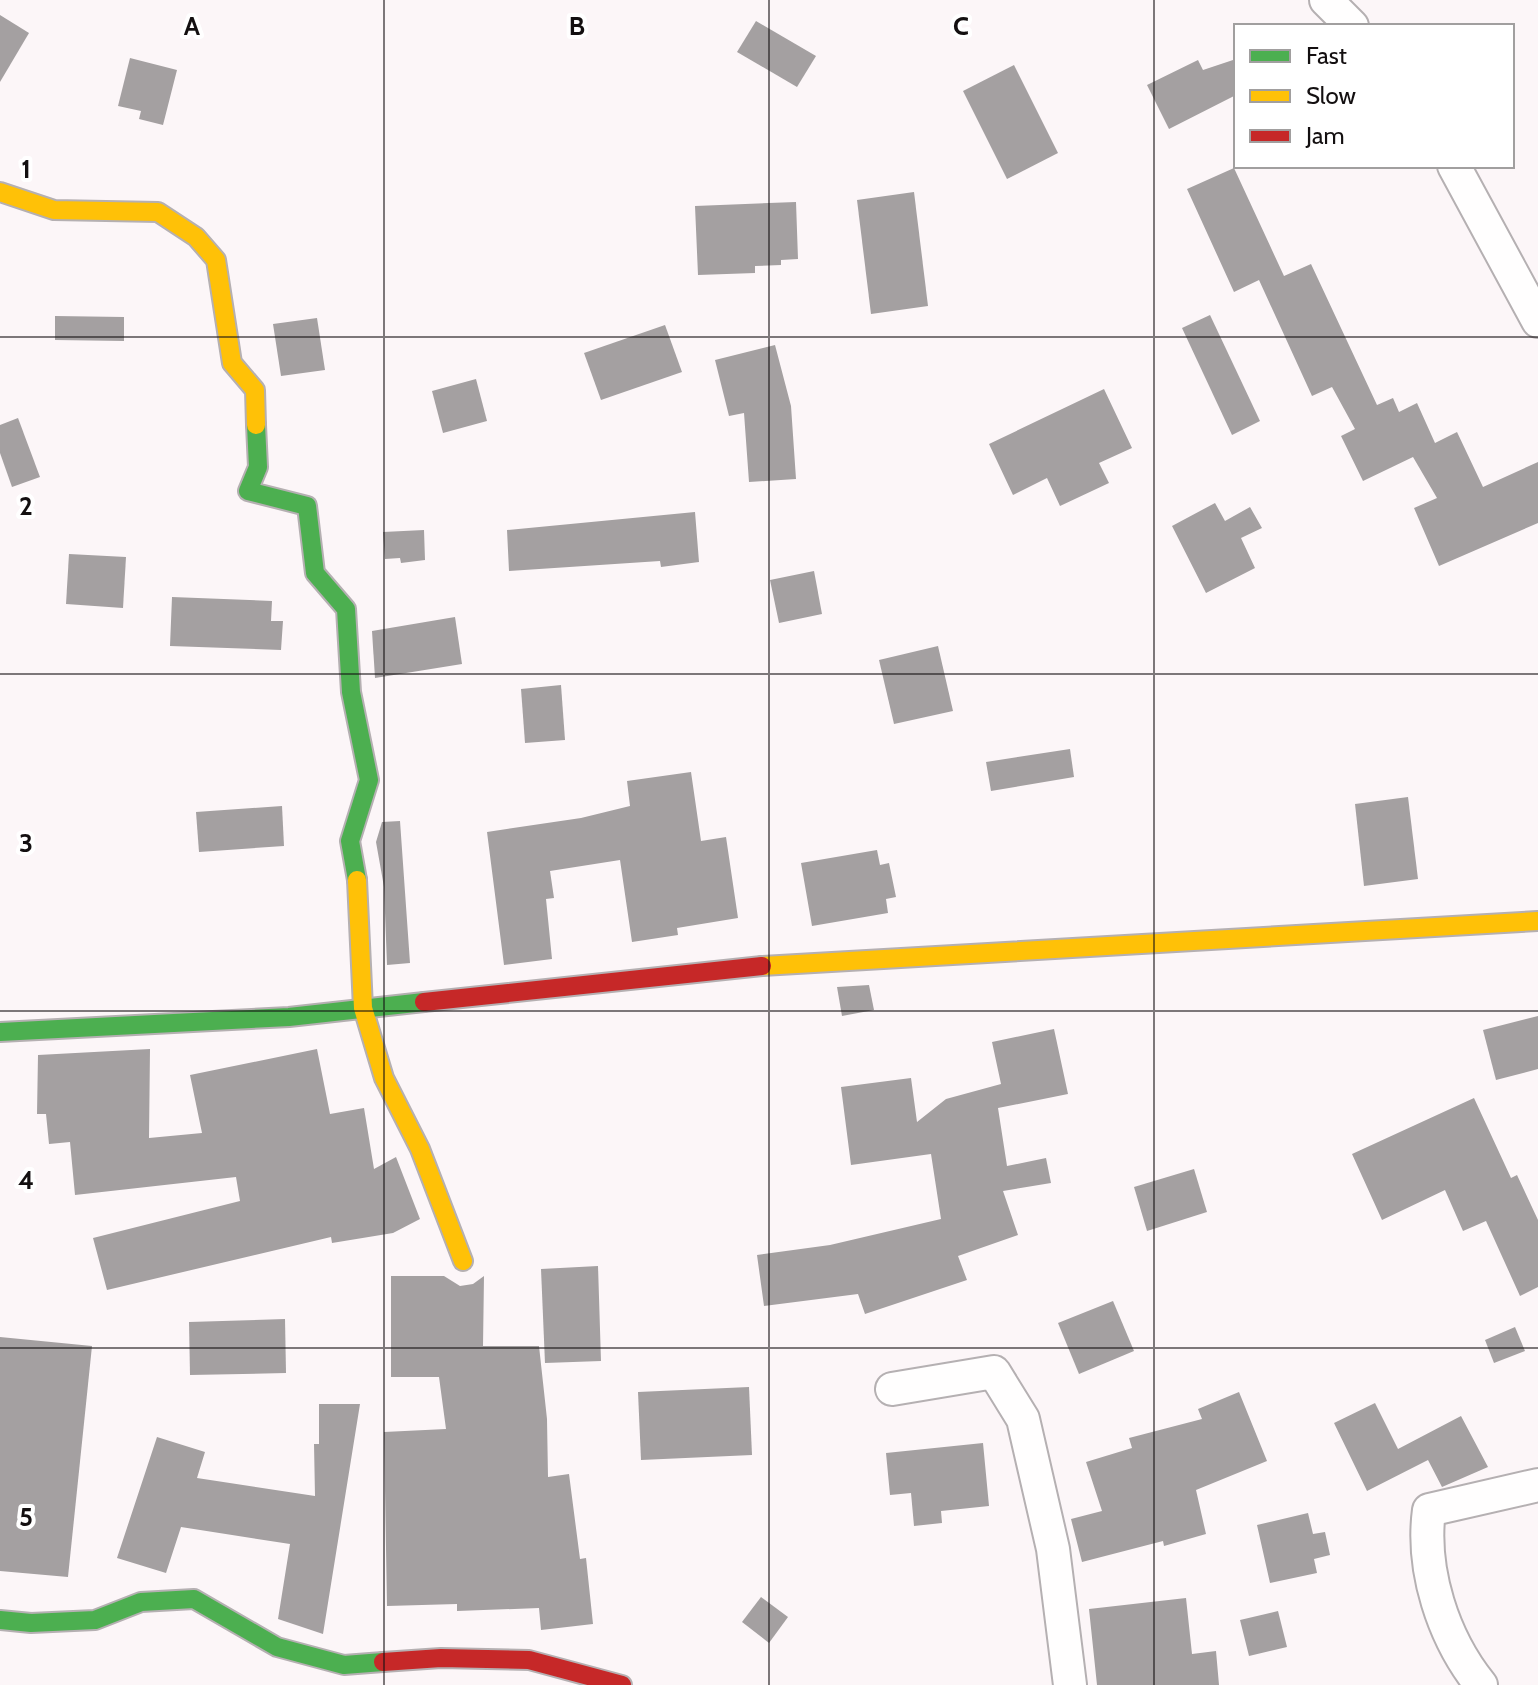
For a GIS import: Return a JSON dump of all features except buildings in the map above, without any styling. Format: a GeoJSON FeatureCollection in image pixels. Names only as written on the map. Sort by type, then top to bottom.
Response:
{"type":"FeatureCollection","features":[{"type":"Feature","properties":{"kind":"street"},"geometry":{"type":"LineString","coordinates":[[1326,0],[1350,24]]}},
{"type":"Feature","properties":{"kind":"street"},"geometry":{"type":"LineString","coordinates":[[1455,168],[1538,321]]}},
{"type":"Feature","properties":{"kind":"street"},"geometry":{"type":"LineString","coordinates":[[0,192],[54,210],[158,212],[196,237],[216,260],[232,363],[255,390],[258,467],[248,491],[307,506],[315,573],[346,609],[351,692],[369,780],[350,841],[359,888],[363,1008],[384,1078],[420,1149],[463,1261]]}},
{"type":"Feature","properties":{"kind":"street"},"geometry":{"type":"LineString","coordinates":[[0,1032],[289,1017],[723,968],[1538,921]]}},
{"type":"Feature","properties":{"kind":"street"},"geometry":{"type":"LineString","coordinates":[[892,1389],[994,1372],[1023,1419],[1053,1549],[1070,1685]]}},
{"type":"Feature","properties":{"kind":"street"},"geometry":{"type":"LineString","coordinates":[[1481,1685],[1471,1673],[1435,1598],[1425,1543],[1429,1510],[1538,1485]]}},
{"type":"Feature","properties":{"kind":"street"},"geometry":{"type":"LineString","coordinates":[[0,1620],[31,1623],[95,1620],[141,1602],[194,1599],[277,1647],[338,1675],[441,1658],[529,1660],[622,1685]]}},
{"type":"Feature","properties":{"kind":"traffic: fast"},"geometry":{"type":"LineString","coordinates":[[256,425],[258,467],[248,491],[307,506],[315,573],[346,609],[351,692],[369,780],[350,841],[357,880]]}},
{"type":"Feature","properties":{"kind":"traffic: fast"},"geometry":{"type":"LineString","coordinates":[[0,1032],[289,1017],[424,1002]]}},
{"type":"Feature","properties":{"kind":"traffic: fast"},"geometry":{"type":"LineString","coordinates":[[0,1620],[31,1623],[95,1620],[141,1602],[194,1599],[277,1647],[344,1665],[383,1662]]}},
{"type":"Feature","properties":{"kind":"traffic: slow"},"geometry":{"type":"LineString","coordinates":[[0,192],[54,210],[158,212],[196,237],[216,260],[232,363],[255,390],[256,425]]}},
{"type":"Feature","properties":{"kind":"traffic: slow"},"geometry":{"type":"LineString","coordinates":[[357,880],[363,1008],[384,1078],[420,1149],[463,1261]]}},
{"type":"Feature","properties":{"kind":"traffic: slow"},"geometry":{"type":"LineString","coordinates":[[762,966],[1538,921]]}},
{"type":"Feature","properties":{"kind":"traffic: jam"},"geometry":{"type":"LineString","coordinates":[[424,1002],[762,966]]}},
{"type":"Feature","properties":{"kind":"traffic: jam"},"geometry":{"type":"LineString","coordinates":[[383,1662],[441,1658],[529,1660],[622,1685]]}}]}
